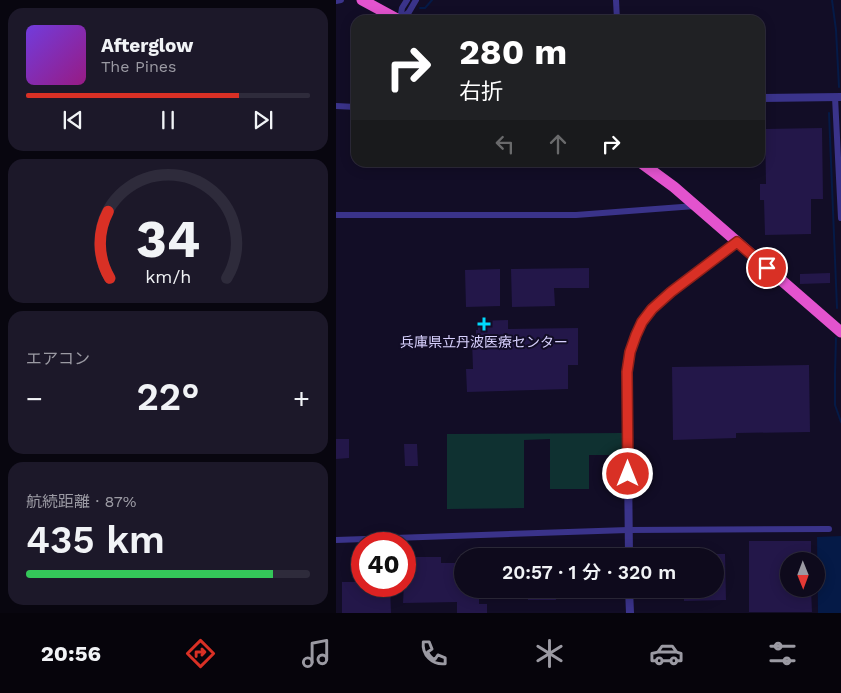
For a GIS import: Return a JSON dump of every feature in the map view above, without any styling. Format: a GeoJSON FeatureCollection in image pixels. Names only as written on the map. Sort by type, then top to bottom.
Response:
{"type":"FeatureCollection","features":[{"type":"Feature","properties":{"kind":"highway"},"geometry":{"type":"LineString","coordinates":[[362,0],[390,15]]}},
{"type":"Feature","properties":{"kind":"highway"},"geometry":{"type":"LineString","coordinates":[[647,167],[674,187],[841,331]]}},
{"type":"Feature","properties":{"kind":"street"},"geometry":{"type":"LineString","coordinates":[[336,0],[341,0]]}},
{"type":"Feature","properties":{"kind":"street"},"geometry":{"type":"LineString","coordinates":[[401,15],[402,8],[407,0]]}},
{"type":"Feature","properties":{"kind":"street"},"geometry":{"type":"LineString","coordinates":[[406,15],[416,0]]}},
{"type":"Feature","properties":{"kind":"street"},"geometry":{"type":"LineString","coordinates":[[616,0],[617,15]]}},
{"type":"Feature","properties":{"kind":"street"},"geometry":{"type":"LineString","coordinates":[[765,98],[838,97],[841,218]]}},
{"type":"Feature","properties":{"kind":"street"},"geometry":{"type":"LineString","coordinates":[[336,106],[351,106]]}},
{"type":"Feature","properties":{"kind":"street"},"geometry":{"type":"LineString","coordinates":[[336,215],[566,216],[696,206]]}},
{"type":"Feature","properties":{"kind":"street"},"geometry":{"type":"LineString","coordinates":[[629,548],[627,372],[630,352],[636,335],[642,322],[652,309],[671,292],[737,242]]}},
{"type":"Feature","properties":{"kind":"street"},"geometry":{"type":"LineString","coordinates":[[336,540],[628,530],[829,529]]}},
{"type":"Feature","properties":{"kind":"street"},"geometry":{"type":"LineString","coordinates":[[630,598],[630,613]]}},
{"type":"Feature","properties":{"kind":"green space"},"geometry":{"type":"Polygon","coordinates":[[[622,433],[622,455],[589,455],[589,489],[550,489],[550,439],[524,440],[524,508],[447,509],[447,434],[622,433]]]}},
{"type":"Feature","properties":{"kind":"water"},"geometry":{"type":"Polygon","coordinates":[[[841,536],[841,613],[818,613],[818,598],[825,598],[825,552],[817,552],[817,537],[841,536]]]}},
{"type":"Feature","properties":{"kind":"building"},"geometry":{"type":"Polygon","coordinates":[[[822,128],[823,199],[811,199],[811,234],[765,235],[764,200],[760,200],[760,184],[766,184],[765,129],[822,128]]]}},
{"type":"Feature","properties":{"kind":"building"},"geometry":{"type":"Polygon","coordinates":[[[589,268],[589,288],[554,288],[555,306],[512,307],[511,269],[589,268]]]}},
{"type":"Feature","properties":{"kind":"building"},"geometry":{"type":"Polygon","coordinates":[[[500,269],[500,306],[466,307],[465,270],[500,269]]]}},
{"type":"Feature","properties":{"kind":"building"},"geometry":{"type":"Polygon","coordinates":[[[830,273],[830,283],[800,284],[800,274],[830,273]]]}},
{"type":"Feature","properties":{"kind":"building"},"geometry":{"type":"Polygon","coordinates":[[[508,320],[508,329],[578,328],[578,365],[568,365],[568,389],[467,392],[466,369],[473,369],[472,340],[476,340],[478,321],[508,320]]]}},
{"type":"Feature","properties":{"kind":"building"},"geometry":{"type":"Polygon","coordinates":[[[809,365],[810,432],[736,433],[736,438],[673,440],[672,367],[809,365]]]}},
{"type":"Feature","properties":{"kind":"building"},"geometry":{"type":"Polygon","coordinates":[[[336,439],[349,439],[349,458],[336,459],[336,439]]]}},
{"type":"Feature","properties":{"kind":"building"},"geometry":{"type":"Polygon","coordinates":[[[404,444],[417,444],[418,466],[405,466],[404,444]]]}},
{"type":"Feature","properties":{"kind":"building"},"geometry":{"type":"Polygon","coordinates":[[[749,541],[811,541],[811,552],[780,552],[780,598],[811,598],[812,612],[749,612],[749,541]]]}},
{"type":"Feature","properties":{"kind":"building"},"geometry":{"type":"Polygon","coordinates":[[[725,554],[726,600],[684,601],[684,598],[724,598],[725,554]]]}},
{"type":"Feature","properties":{"kind":"building"},"geometry":{"type":"Polygon","coordinates":[[[416,557],[441,557],[441,563],[454,563],[454,598],[479,598],[479,604],[487,604],[487,613],[457,613],[457,602],[403,603],[403,597],[416,597],[416,557]]]}},
{"type":"Feature","properties":{"kind":"building"},"geometry":{"type":"Polygon","coordinates":[[[342,582],[351,582],[351,597],[390,597],[391,613],[342,613],[342,582]]]}},
{"type":"Feature","properties":{"kind":"building"},"geometry":{"type":"Polygon","coordinates":[[[528,598],[556,598],[556,600],[528,600],[528,598]]]}},
{"type":"Feature","properties":{"kind":"building"},"geometry":{"type":"Polygon","coordinates":[[[596,598],[616,598],[616,599],[596,598]]]}},
{"type":"Feature","properties":{"kind":"waterway"},"geometry":{"type":"LineString","coordinates":[[420,8],[425,8],[432,0]]}},
{"type":"Feature","properties":{"kind":"waterway"},"geometry":{"type":"LineString","coordinates":[[832,0],[836,30],[839,87]]}},
{"type":"Feature","properties":{"kind":"waterway"},"geometry":{"type":"LineString","coordinates":[[829,113],[837,308]]}},
{"type":"Feature","properties":{"kind":"waterway"},"geometry":{"type":"LineString","coordinates":[[836,338],[835,405],[841,422]]}},
{"type":"Feature","properties":{"kind":"place","name":"兵庫県立丹波医療センター"},"geometry":{"type":"Point","coordinates":[484,324]}},
{"type":"Feature","properties":{"kind":"route"},"geometry":{"type":"LineString","coordinates":[[628,474],[627,372],[630,352],[642,322],[652,309],[671,292],[737,242],[767,268]]}}]}
